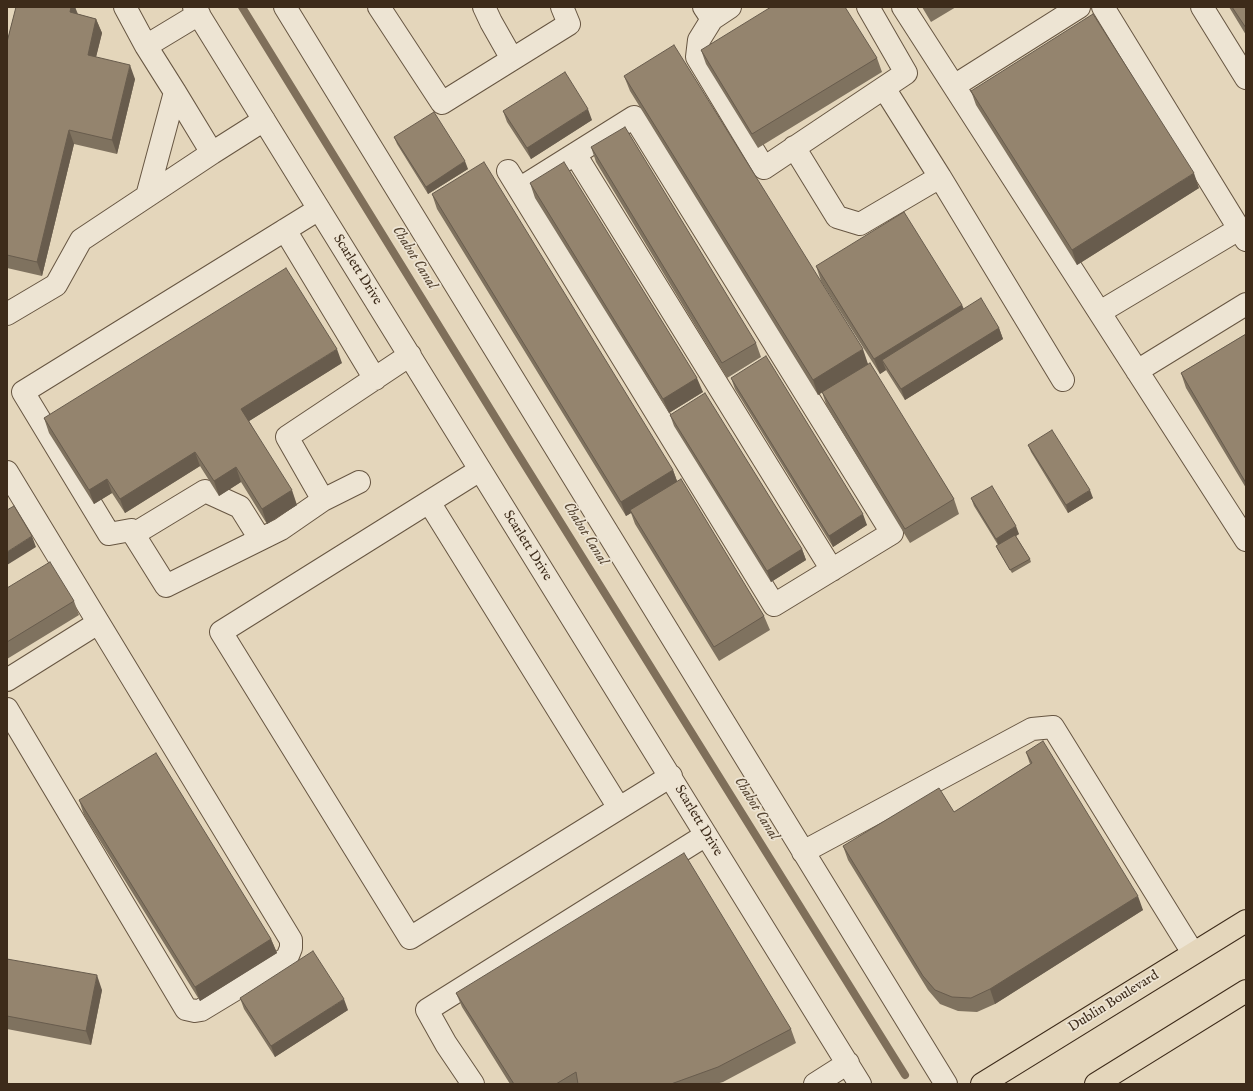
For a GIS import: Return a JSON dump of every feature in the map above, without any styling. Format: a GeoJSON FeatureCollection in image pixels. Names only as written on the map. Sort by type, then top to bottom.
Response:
{"type":"FeatureCollection","features":[{"type":"Feature","properties":{"kind":"main road","name":"Dublin Boulevard"},"geometry":{"type":"LineString","coordinates":[[982,1084],[1246,921]]}},
{"type":"Feature","properties":{"kind":"main road"},"geometry":{"type":"LineString","coordinates":[[1096,1084],[1246,991]]}},
{"type":"Feature","properties":{"kind":"street"},"geometry":{"type":"LineString","coordinates":[[125,7],[146,46],[212,153]]}},
{"type":"Feature","properties":{"kind":"street"},"geometry":{"type":"LineString","coordinates":[[285,7],[946,1084]]}},
{"type":"Feature","properties":{"kind":"street"},"geometry":{"type":"LineString","coordinates":[[379,7],[442,103],[569,24],[562,7]]}},
{"type":"Feature","properties":{"kind":"street"},"geometry":{"type":"LineString","coordinates":[[484,7],[512,59]]}},
{"type":"Feature","properties":{"kind":"street"},"geometry":{"type":"LineString","coordinates":[[730,7],[708,13],[699,40],[697,57],[764,168],[906,73],[868,7]]}},
{"type":"Feature","properties":{"kind":"street"},"geometry":{"type":"LineString","coordinates":[[903,7],[1246,540]]}},
{"type":"Feature","properties":{"kind":"street"},"geometry":{"type":"LineString","coordinates":[[954,86],[1079,7]]}},
{"type":"Feature","properties":{"kind":"street"},"geometry":{"type":"LineString","coordinates":[[1100,312],[1243,235],[1103,7]]}},
{"type":"Feature","properties":{"kind":"street"},"geometry":{"type":"LineString","coordinates":[[1202,7],[1246,78]]}},
{"type":"Feature","properties":{"kind":"street"},"geometry":{"type":"LineString","coordinates":[[146,46],[197,10]]}},
{"type":"Feature","properties":{"kind":"street","name":"Scarlett Drive"},"geometry":{"type":"LineString","coordinates":[[197,10],[860,1084]]}},
{"type":"Feature","properties":{"kind":"street"},"geometry":{"type":"LineString","coordinates":[[884,88],[940,177],[1063,380]]}},
{"type":"Feature","properties":{"kind":"street"},"geometry":{"type":"LineString","coordinates":[[147,196],[175,92]]}},
{"type":"Feature","properties":{"kind":"street"},"geometry":{"type":"LineString","coordinates":[[508,171],[519,189],[774,605],[892,533],[634,117],[519,189]]}},
{"type":"Feature","properties":{"kind":"street"},"geometry":{"type":"LineString","coordinates":[[7,314],[56,285],[81,240],[264,120]]}},
{"type":"Feature","properties":{"kind":"street"},"geometry":{"type":"LineString","coordinates":[[794,148],[836,217],[860,224],[940,177]]}},
{"type":"Feature","properties":{"kind":"street"},"geometry":{"type":"LineString","coordinates":[[575,154],[832,570]]}},
{"type":"Feature","properties":{"kind":"street"},"geometry":{"type":"LineString","coordinates":[[319,209],[24,392],[109,534],[131,530],[166,586],[281,528],[323,500],[359,482]]}},
{"type":"Feature","properties":{"kind":"street"},"geometry":{"type":"LineString","coordinates":[[285,230],[375,379]]}},
{"type":"Feature","properties":{"kind":"street"},"geometry":{"type":"LineString","coordinates":[[1137,371],[1246,304]]}},
{"type":"Feature","properties":{"kind":"street"},"geometry":{"type":"LineString","coordinates":[[323,500],[287,437],[410,355]]}},
{"type":"Feature","properties":{"kind":"street"},"geometry":{"type":"LineString","coordinates":[[480,470],[221,632],[410,938],[671,776]]}},
{"type":"Feature","properties":{"kind":"street"},"geometry":{"type":"LineString","coordinates":[[7,472],[291,940],[292,948],[287,958],[201,1010],[195,1011],[186,1009],[7,709]]}},
{"type":"Feature","properties":{"kind":"street"},"geometry":{"type":"LineString","coordinates":[[134,534],[205,490],[240,507],[260,539]]}},
{"type":"Feature","properties":{"kind":"street"},"geometry":{"type":"LineString","coordinates":[[429,502],[619,808]]}},
{"type":"Feature","properties":{"kind":"street"},"geometry":{"type":"LineString","coordinates":[[7,680],[98,623]]}},
{"type":"Feature","properties":{"kind":"street"},"geometry":{"type":"LineString","coordinates":[[803,852],[1032,728],[1053,727],[1192,954]]}},
{"type":"Feature","properties":{"kind":"street"},"geometry":{"type":"LineString","coordinates":[[473,1084],[446,1044],[427,1010],[706,835]]}},
{"type":"Feature","properties":{"kind":"street"},"geometry":{"type":"LineString","coordinates":[[815,1084],[848,1063]]}},
{"type":"Feature","properties":{"kind":"building"},"geometry":{"type":"Polygon","coordinates":[[[16,7],[71,7],[70,12],[96,19],[88,55],[130,65],[112,140],[69,130],[37,262],[7,255],[7,42],[16,7]]]}},
{"type":"Feature","properties":{"kind":"building"},"geometry":{"type":"Polygon","coordinates":[[[771,7],[845,7],[877,58],[752,134],[701,50],[771,7]]]}},
{"type":"Feature","properties":{"kind":"building"},"geometry":{"type":"Polygon","coordinates":[[[1232,7],[1246,7],[1246,28],[1232,7]]]}},
{"type":"Feature","properties":{"kind":"building"},"geometry":{"type":"Polygon","coordinates":[[[1093,14],[1194,173],[1072,250],[971,91],[1093,14]]]}},
{"type":"Feature","properties":{"kind":"building"},"geometry":{"type":"Polygon","coordinates":[[[674,45],[863,349],[813,380],[624,76],[674,45]]]}},
{"type":"Feature","properties":{"kind":"building"},"geometry":{"type":"Polygon","coordinates":[[[565,72],[588,109],[527,148],[503,111],[565,72]]]}},
{"type":"Feature","properties":{"kind":"building"},"geometry":{"type":"Polygon","coordinates":[[[434,112],[465,161],[426,187],[394,137],[434,112]]]}},
{"type":"Feature","properties":{"kind":"building"},"geometry":{"type":"Polygon","coordinates":[[[625,127],[756,343],[722,363],[591,147],[625,127]]]}},
{"type":"Feature","properties":{"kind":"building"},"geometry":{"type":"Polygon","coordinates":[[[484,162],[673,470],[621,502],[432,194],[484,162]]]}},
{"type":"Feature","properties":{"kind":"building"},"geometry":{"type":"Polygon","coordinates":[[[564,162],[697,378],[663,399],[530,183],[564,162]]]}},
{"type":"Feature","properties":{"kind":"building"},"geometry":{"type":"Polygon","coordinates":[[[904,212],[962,305],[874,359],[816,266],[904,212]]]}},
{"type":"Feature","properties":{"kind":"building"},"geometry":{"type":"Polygon","coordinates":[[[286,268],[337,349],[241,409],[292,490],[262,509],[236,467],[214,481],[195,452],[120,499],[107,479],[89,490],[44,418],[286,268]]]}},
{"type":"Feature","properties":{"kind":"building"},"geometry":{"type":"Polygon","coordinates":[[[981,298],[999,328],[901,389],[882,360],[981,298]]]}},
{"type":"Feature","properties":{"kind":"building"},"geometry":{"type":"Polygon","coordinates":[[[1246,334],[1246,483],[1181,373],[1246,334]]]}},
{"type":"Feature","properties":{"kind":"building"},"geometry":{"type":"Polygon","coordinates":[[[766,356],[863,514],[829,536],[731,378],[766,356]]]}},
{"type":"Feature","properties":{"kind":"building"},"geometry":{"type":"Polygon","coordinates":[[[870,363],[954,499],[905,529],[822,392],[870,363]]]}},
{"type":"Feature","properties":{"kind":"building"},"geometry":{"type":"Polygon","coordinates":[[[705,393],[802,549],[767,571],[670,415],[705,393]]]}},
{"type":"Feature","properties":{"kind":"building"},"geometry":{"type":"Polygon","coordinates":[[[1052,430],[1090,490],[1066,505],[1028,445],[1052,430]]]}},
{"type":"Feature","properties":{"kind":"building"},"geometry":{"type":"Polygon","coordinates":[[[681,479],[764,616],[714,647],[630,510],[681,479]]]}},
{"type":"Feature","properties":{"kind":"building"},"geometry":{"type":"Polygon","coordinates":[[[992,486],[1016,526],[996,539],[971,498],[992,486]]]}},
{"type":"Feature","properties":{"kind":"building"},"geometry":{"type":"Polygon","coordinates":[[[14,506],[32,536],[7,552],[7,510],[14,506]]]}},
{"type":"Feature","properties":{"kind":"building"},"geometry":{"type":"Polygon","coordinates":[[[1015,535],[1030,559],[1010,570],[996,546],[1015,535]]]}},
{"type":"Feature","properties":{"kind":"building"},"geometry":{"type":"Polygon","coordinates":[[[50,562],[74,601],[7,642],[7,588],[50,562]]]}},
{"type":"Feature","properties":{"kind":"building"},"geometry":{"type":"Polygon","coordinates":[[[1043,741],[1138,896],[990,989],[971,998],[952,997],[935,990],[923,976],[843,846],[939,788],[954,812],[1032,763],[1026,752],[1043,741]]]}},
{"type":"Feature","properties":{"kind":"building"},"geometry":{"type":"Polygon","coordinates":[[[156,753],[271,939],[195,987],[79,800],[156,753]]]}},
{"type":"Feature","properties":{"kind":"building"},"geometry":{"type":"Polygon","coordinates":[[[684,853],[791,1029],[718,1067],[671,1084],[578,1084],[576,1072],[556,1084],[514,1084],[456,993],[684,853]]]}},
{"type":"Feature","properties":{"kind":"building"},"geometry":{"type":"Polygon","coordinates":[[[313,951],[344,999],[271,1046],[240,998],[313,951]]]}},
{"type":"Feature","properties":{"kind":"building"},"geometry":{"type":"Polygon","coordinates":[[[7,959],[97,975],[86,1031],[7,1016],[7,959]]]}},
{"type":"Feature","properties":{"kind":"waterway","name":"Chabot Canal"},"geometry":{"type":"LineString","coordinates":[[242,7],[513,446],[905,1075]]}}]}
